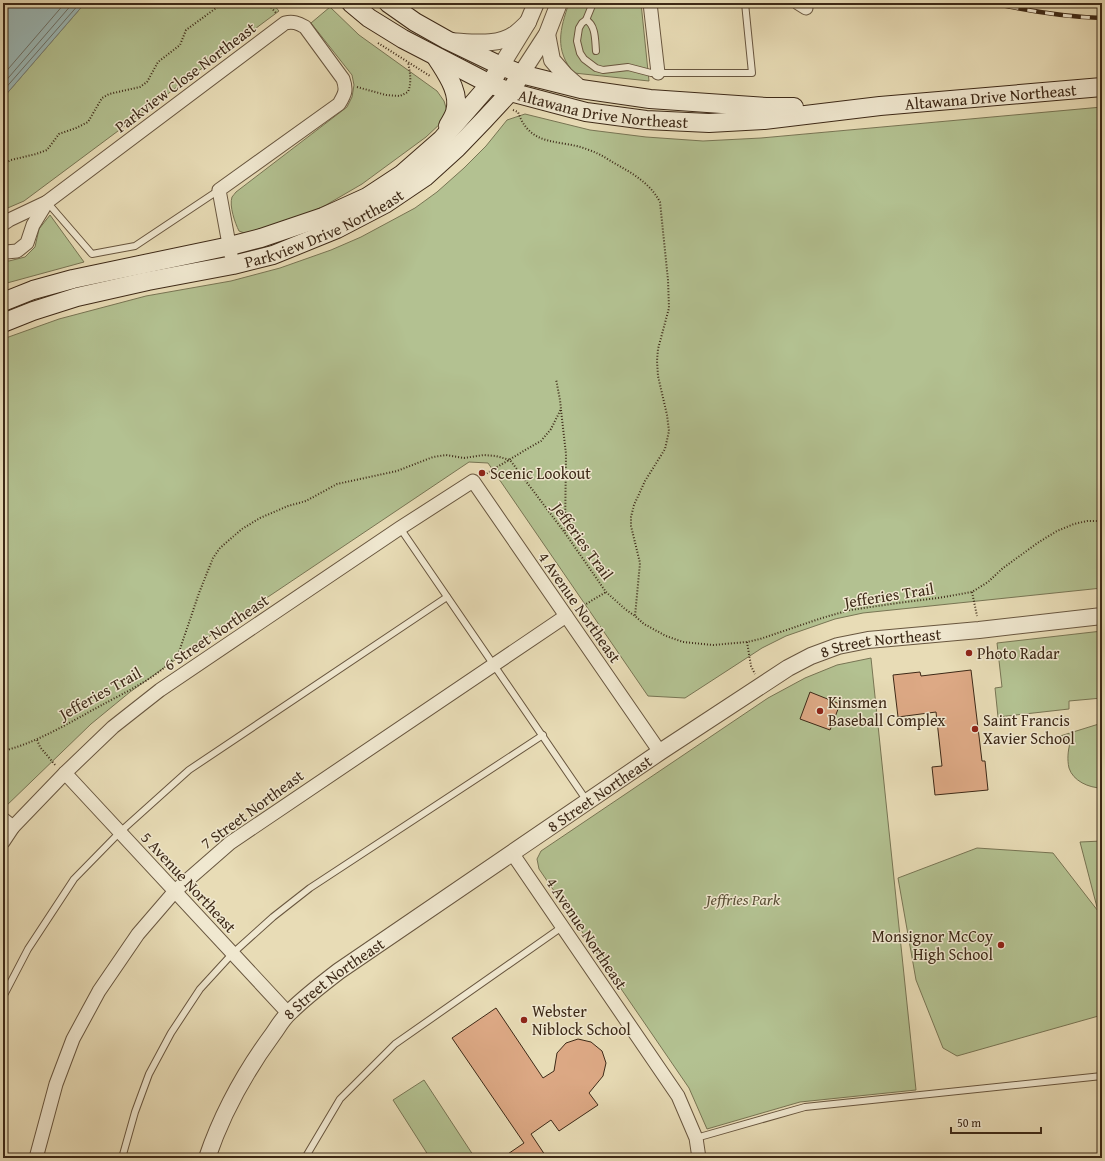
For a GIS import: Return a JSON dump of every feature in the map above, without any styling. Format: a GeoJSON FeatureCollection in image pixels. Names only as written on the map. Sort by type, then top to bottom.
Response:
{"type":"FeatureCollection","features":[{"type":"Feature","properties":{"kind":"main road","name":"Altawana Drive Northeast"},"geometry":{"type":"LineString","coordinates":[[351,3],[374,21],[402,39],[490,84],[504,98],[586,112],[646,120],[709,123],[764,120],[880,106],[1102,87]]}},
{"type":"Feature","properties":{"kind":"main road","name":"Altawana Drive Northeast"},"geometry":{"type":"LineString","coordinates":[[388,3],[415,22],[447,40],[501,66],[521,74],[580,89],[650,99],[710,104],[766,107],[880,106]]}},
{"type":"Feature","properties":{"kind":"main road"},"geometry":{"type":"LineString","coordinates":[[435,56],[448,76],[457,95],[456,111],[442,139]]}},
{"type":"Feature","properties":{"kind":"main road","name":"Parkview Drive Northeast"},"geometry":{"type":"LineString","coordinates":[[3,302],[33,290],[73,279],[230,246],[261,238],[323,217],[367,197],[402,174],[442,139],[490,84],[501,66]]}},
{"type":"Feature","properties":{"kind":"main road","name":"Parkview Drive Northeast"},"geometry":{"type":"LineString","coordinates":[[3,322],[33,311],[77,298],[148,281],[233,265],[273,255],[337,229],[385,204],[425,177],[457,148],[504,98],[521,74]]}},
{"type":"Feature","properties":{"kind":"street","name":"Parkview Drive Northeast"},"geometry":{"type":"LineString","coordinates":[[501,66],[528,22],[536,3]]}},
{"type":"Feature","properties":{"kind":"street","name":"Parkview Drive Northeast"},"geometry":{"type":"LineString","coordinates":[[521,74],[547,34],[559,3]]}},
{"type":"Feature","properties":{"kind":"street"},"geometry":{"type":"LineString","coordinates":[[650,3],[658,73]]}},
{"type":"Feature","properties":{"kind":"street"},"geometry":{"type":"LineString","coordinates":[[447,40],[485,43],[502,40],[515,34],[528,22]]}},
{"type":"Feature","properties":{"kind":"street","name":"Parkview Close Northeast"},"geometry":{"type":"LineString","coordinates":[[3,224],[47,202],[285,23],[298,23],[305,27],[343,78],[345,84]]}},
{"type":"Feature","properties":{"kind":"street"},"geometry":{"type":"LineString","coordinates":[[547,34],[552,60],[580,89]]}},
{"type":"Feature","properties":{"kind":"street"},"geometry":{"type":"LineString","coordinates":[[233,265],[219,190],[339,104],[345,95],[345,84]]}},
{"type":"Feature","properties":{"kind":"street","name":"Parkview Close Northeast"},"geometry":{"type":"LineString","coordinates":[[3,251],[17,251],[27,244],[33,225],[47,202]]}},
{"type":"Feature","properties":{"kind":"street","name":"6 Street Northeast"},"geometry":{"type":"LineString","coordinates":[[3,842],[8,823],[65,773],[112,727],[160,690],[400,528],[473,481]]}},
{"type":"Feature","properties":{"kind":"street","name":"4 Avenue Northeast"},"geometry":{"type":"LineString","coordinates":[[473,481],[660,752]]}},
{"type":"Feature","properties":{"kind":"street","name":"7 Street Northeast"},"geometry":{"type":"LineString","coordinates":[[36,1158],[56,1084],[73,1039],[99,991],[138,934],[174,891],[230,843],[566,616]]}},
{"type":"Feature","properties":{"kind":"street","name":"8 Street Northeast"},"geometry":{"type":"LineString","coordinates":[[207,1158],[216,1133],[245,1076],[288,1013],[312,991],[338,970],[660,752],[788,668],[812,656],[838,646],[868,640],[979,630],[1102,616]]}},
{"type":"Feature","properties":{"kind":"street","name":"5 Avenue Northeast"},"geometry":{"type":"LineString","coordinates":[[65,773],[288,1013]]}},
{"type":"Feature","properties":{"kind":"street","name":"4 Avenue Northeast"},"geometry":{"type":"LineString","coordinates":[[512,853],[678,1096],[696,1138],[700,1158]]}},
{"type":"Feature","properties":{"kind":"lane"},"geometry":{"type":"LineString","coordinates":[[593,3],[586,20],[579,28],[576,42],[580,53],[596,68],[603,70],[628,66],[651,73],[752,73],[745,3]]}},
{"type":"Feature","properties":{"kind":"lane"},"geometry":{"type":"LineString","coordinates":[[586,20],[590,22],[593,27],[596,51]]}},
{"type":"Feature","properties":{"kind":"lane"},"geometry":{"type":"LineString","coordinates":[[47,202],[92,254],[135,246],[219,190]]}},
{"type":"Feature","properties":{"kind":"lane"},"geometry":{"type":"LineString","coordinates":[[400,528],[588,801]]}},
{"type":"Feature","properties":{"kind":"lane"},"geometry":{"type":"LineString","coordinates":[[3,997],[28,949],[74,879],[120,832],[189,770],[447,597]]}},
{"type":"Feature","properties":{"kind":"lane"},"geometry":{"type":"LineString","coordinates":[[122,1158],[135,1112],[149,1074],[167,1039],[200,989],[233,953],[273,917],[310,888],[543,735]]}},
{"type":"Feature","properties":{"kind":"lane"},"geometry":{"type":"LineString","coordinates":[[305,1158],[340,1098],[395,1044],[562,927]]}},
{"type":"Feature","properties":{"kind":"lane"},"geometry":{"type":"LineString","coordinates":[[696,1138],[805,1107],[1102,1076]]}},
{"type":"Feature","properties":{"kind":"path"},"geometry":{"type":"LineString","coordinates":[[3,164],[11,160],[47,150],[59,134],[88,122],[102,98],[109,94],[140,87],[147,82],[158,62],[180,45],[186,30],[223,3]]}},
{"type":"Feature","properties":{"kind":"path"},"geometry":{"type":"LineString","coordinates":[[345,84],[386,95],[400,96],[408,92],[411,84],[408,61]]}},
{"type":"Feature","properties":{"kind":"path"},"geometry":{"type":"LineString","coordinates":[[504,98],[518,112],[521,121],[534,136],[544,140],[589,149],[603,156],[638,177],[656,193],[660,202],[670,308],[658,349],[657,361],[658,376],[669,431],[665,449],[634,505],[631,517],[631,526],[640,563],[636,616]]}},
{"type":"Feature","properties":{"kind":"path"},"geometry":{"type":"LineString","coordinates":[[556,379],[566,454],[565,533]]}},
{"type":"Feature","properties":{"kind":"path"},"geometry":{"type":"LineString","coordinates":[[473,481],[540,441],[551,429],[561,408]]}},
{"type":"Feature","properties":{"kind":"path","name":"Jefferies Trail"},"geometry":{"type":"LineString","coordinates":[[3,752],[37,740],[149,679],[174,660],[179,652],[199,593],[213,558],[220,548],[242,529],[260,518],[288,506],[306,501],[337,484],[397,471],[433,457],[446,455],[464,458],[484,455],[496,456],[510,460],[565,533],[606,592],[644,624],[666,636],[683,642],[713,645],[747,642],[760,639],[850,610],[972,592],[988,582],[1003,568],[1057,531],[1074,524],[1087,521],[1102,521]]}},
{"type":"Feature","properties":{"kind":"path"},"geometry":{"type":"LineString","coordinates":[[566,616],[606,592]]}},
{"type":"Feature","properties":{"kind":"path"},"geometry":{"type":"LineString","coordinates":[[972,592],[977,620]]}},
{"type":"Feature","properties":{"kind":"path"},"geometry":{"type":"LineString","coordinates":[[747,642],[751,666],[762,685]]}},
{"type":"Feature","properties":{"kind":"path"},"geometry":{"type":"LineString","coordinates":[[37,740],[40,747],[58,768],[65,773]]}},
{"type":"Feature","properties":{"kind":"green space"},"geometry":{"type":"Polygon","coordinates":[[[85,3],[272,3],[279,11],[24,201],[3,210],[3,98],[85,3]]]}},
{"type":"Feature","properties":{"kind":"green space"},"geometry":{"type":"Polygon","coordinates":[[[569,3],[641,3],[649,81],[574,73],[561,48],[561,31],[569,3]]]}},
{"type":"Feature","properties":{"kind":"green space"},"geometry":{"type":"Polygon","coordinates":[[[330,7],[359,35],[437,91],[444,101],[447,111],[443,121],[426,137],[362,184],[326,205],[294,220],[247,234],[239,231],[234,219],[231,201],[236,192],[347,107],[352,97],[354,85],[352,75],[311,23],[330,7]]]}},
{"type":"Feature","properties":{"kind":"green space"},"geometry":{"type":"Polygon","coordinates":[[[1102,107],[1102,588],[863,613],[835,619],[786,636],[762,648],[685,698],[648,696],[488,463],[469,462],[189,650],[130,692],[91,724],[4,808],[3,807],[3,339],[59,319],[146,296],[231,281],[280,268],[331,250],[361,237],[415,208],[437,192],[464,168],[486,146],[507,120],[525,114],[590,130],[646,137],[703,141],[761,138],[1102,107]]]}},
{"type":"Feature","properties":{"kind":"green space"},"geometry":{"type":"Polygon","coordinates":[[[50,215],[84,262],[3,285],[3,260],[9,261],[25,257],[35,247],[39,229],[50,215]]]}},
{"type":"Feature","properties":{"kind":"green space"},"geometry":{"type":"Polygon","coordinates":[[[1102,631],[1102,698],[1069,701],[1069,709],[998,717],[995,688],[1002,687],[997,643],[1102,631]]]}},
{"type":"Feature","properties":{"kind":"green space","name":"Jeffries Park"},"geometry":{"type":"Polygon","coordinates":[[[871,658],[916,1090],[800,1102],[707,1129],[689,1088],[539,869],[537,859],[541,851],[768,698],[805,678],[837,665],[871,658]]]}},
{"type":"Feature","properties":{"kind":"green space"},"geometry":{"type":"Polygon","coordinates":[[[1102,723],[1102,788],[1097,788],[1082,783],[1074,777],[1068,765],[1070,743],[1057,737],[1102,723]]]}},
{"type":"Feature","properties":{"kind":"green space"},"geometry":{"type":"Polygon","coordinates":[[[1102,841],[1102,1015],[957,1056],[943,1048],[916,980],[898,878],[977,848],[1053,853],[1098,911],[1080,842],[1102,841]]]}},
{"type":"Feature","properties":{"kind":"green space"},"geometry":{"type":"Polygon","coordinates":[[[424,1080],[475,1158],[430,1158],[393,1100],[424,1080]]]}},
{"type":"Feature","properties":{"kind":"water"},"geometry":{"type":"Polygon","coordinates":[[[3,3],[85,3],[3,98],[3,3]]]}},
{"type":"Feature","properties":{"kind":"building"},"geometry":{"type":"Polygon","coordinates":[[[971,670],[982,761],[985,761],[988,790],[935,795],[932,767],[942,766],[936,712],[898,717],[893,675],[920,672],[921,676],[971,670]]]}},
{"type":"Feature","properties":{"kind":"building","name":"Kinsmen Baseball Complex"},"geometry":{"type":"Polygon","coordinates":[[[810,692],[840,704],[830,730],[800,719],[810,692]]]}},
{"type":"Feature","properties":{"kind":"building"},"geometry":{"type":"Polygon","coordinates":[[[496,1008],[543,1078],[554,1071],[557,1053],[566,1043],[578,1039],[591,1042],[602,1051],[606,1063],[603,1076],[589,1093],[598,1105],[559,1131],[551,1120],[531,1134],[547,1158],[502,1158],[524,1143],[452,1038],[496,1008]]]}},
{"type":"Feature","properties":{"kind":"railway"},"geometry":{"type":"LineString","coordinates":[[992,3],[1047,13],[1102,18]]}},
{"type":"Feature","properties":{"kind":"place","name":"Scenic Lookout"},"geometry":{"type":"Point","coordinates":[482,473]}},
{"type":"Feature","properties":{"kind":"place","name":"Photo Radar"},"geometry":{"type":"Point","coordinates":[969,653]}},
{"type":"Feature","properties":{"kind":"place","name":"Kinsmen Baseball Complex"},"geometry":{"type":"Point","coordinates":[820,711]}},
{"type":"Feature","properties":{"kind":"place","name":"Saint Francis Xavier School"},"geometry":{"type":"Point","coordinates":[975,729]}},
{"type":"Feature","properties":{"kind":"place","name":"Monsignor McCoy High School"},"geometry":{"type":"Point","coordinates":[1001,945]}},
{"type":"Feature","properties":{"kind":"place","name":"Webster Niblock School"},"geometry":{"type":"Point","coordinates":[524,1020]}}]}
